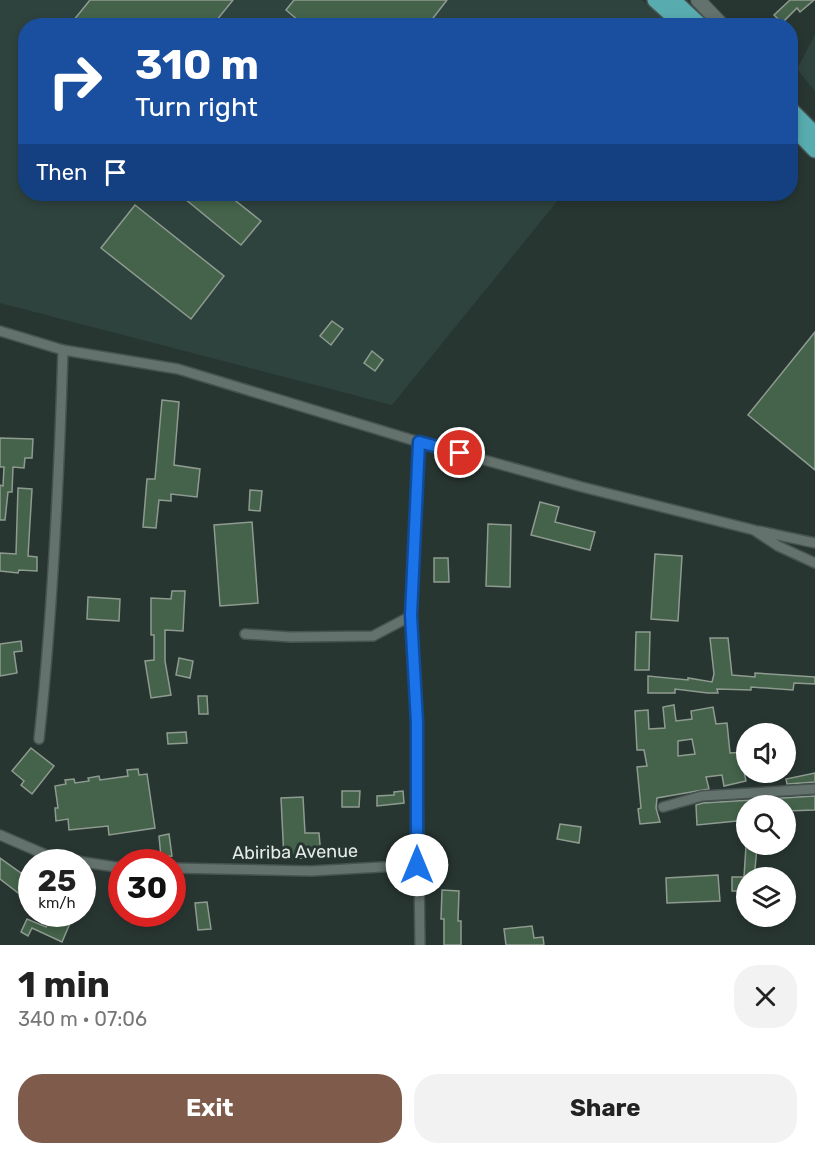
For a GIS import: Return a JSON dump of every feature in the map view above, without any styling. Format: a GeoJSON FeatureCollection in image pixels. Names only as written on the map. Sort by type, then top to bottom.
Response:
{"type":"FeatureCollection","features":[{"type":"Feature","properties":{"kind":"main road"},"geometry":{"type":"LineString","coordinates":[[655,0],[675,18]]}},
{"type":"Feature","properties":{"kind":"main road"},"geometry":{"type":"LineString","coordinates":[[673,0],[692,18]]}},
{"type":"Feature","properties":{"kind":"main road"},"geometry":{"type":"LineString","coordinates":[[698,0],[715,18]]}},
{"type":"Feature","properties":{"kind":"main road"},"geometry":{"type":"LineString","coordinates":[[798,117],[815,134]]}},
{"type":"Feature","properties":{"kind":"main road"},"geometry":{"type":"LineString","coordinates":[[798,132],[815,150]]}},
{"type":"Feature","properties":{"kind":"street"},"geometry":{"type":"LineString","coordinates":[[0,330],[63,350],[178,369],[419,442],[582,487],[815,543]]}},
{"type":"Feature","properties":{"kind":"street"},"geometry":{"type":"LineString","coordinates":[[39,739],[48,651],[58,501],[63,350]]}},
{"type":"Feature","properties":{"kind":"street"},"geometry":{"type":"LineString","coordinates":[[419,442],[411,615],[417,722],[417,865],[420,945]]}},
{"type":"Feature","properties":{"kind":"street"},"geometry":{"type":"LineString","coordinates":[[754,530],[778,546],[815,563]]}},
{"type":"Feature","properties":{"kind":"street"},"geometry":{"type":"LineString","coordinates":[[245,634],[291,637],[373,636],[411,615]]}},
{"type":"Feature","properties":{"kind":"street"},"geometry":{"type":"LineString","coordinates":[[663,807],[702,796],[815,789]]}},
{"type":"Feature","properties":{"kind":"street"},"geometry":{"type":"LineString","coordinates":[[0,834],[51,857],[108,866]]}},
{"type":"Feature","properties":{"kind":"street","name":"Abiriba Avenue"},"geometry":{"type":"LineString","coordinates":[[186,868],[311,871],[417,865]]}},
{"type":"Feature","properties":{"kind":"shaded area"},"geometry":{"type":"Polygon","coordinates":[[[0,0],[642,0],[662,18],[18,18],[18,201],[557,201],[392,405],[0,303],[0,0]]]}},
{"type":"Feature","properties":{"kind":"shaded area"},"geometry":{"type":"Polygon","coordinates":[[[815,35],[815,91],[798,70],[815,35]]]}},
{"type":"Feature","properties":{"kind":"building"},"geometry":{"type":"Polygon","coordinates":[[[90,0],[233,0],[218,18],[75,18],[90,0]]]}},
{"type":"Feature","properties":{"kind":"building"},"geometry":{"type":"Polygon","coordinates":[[[294,0],[447,0],[433,18],[296,18],[286,10],[294,0]]]}},
{"type":"Feature","properties":{"kind":"building"},"geometry":{"type":"Polygon","coordinates":[[[790,0],[814,0],[800,12],[797,8],[787,18],[777,18],[774,15],[790,0]]]}},
{"type":"Feature","properties":{"kind":"building"},"geometry":{"type":"Polygon","coordinates":[[[188,201],[236,201],[261,221],[241,245],[188,201]]]}},
{"type":"Feature","properties":{"kind":"building"},"geometry":{"type":"Polygon","coordinates":[[[135,205],[224,276],[191,319],[101,248],[135,205]]]}},
{"type":"Feature","properties":{"kind":"building"},"geometry":{"type":"Polygon","coordinates":[[[332,321],[343,329],[331,345],[320,336],[332,321]]]}},
{"type":"Feature","properties":{"kind":"building"},"geometry":{"type":"Polygon","coordinates":[[[815,332],[815,470],[748,415],[815,332]]]}},
{"type":"Feature","properties":{"kind":"building"},"geometry":{"type":"Polygon","coordinates":[[[372,351],[383,360],[375,371],[364,363],[372,351]]]}},
{"type":"Feature","properties":{"kind":"building"},"geometry":{"type":"Polygon","coordinates":[[[162,400],[179,402],[174,465],[200,469],[197,497],[171,494],[171,501],[159,500],[156,528],[143,527],[147,479],[155,479],[162,400]]]}},
{"type":"Feature","properties":{"kind":"building"},"geometry":{"type":"Polygon","coordinates":[[[0,438],[33,439],[32,458],[25,458],[24,468],[13,467],[12,492],[8,492],[5,520],[0,520],[0,485],[3,486],[4,467],[0,467],[0,438]]]}},
{"type":"Feature","properties":{"kind":"building"},"geometry":{"type":"Polygon","coordinates":[[[18,488],[32,489],[28,556],[37,557],[37,571],[19,570],[18,573],[0,571],[0,553],[16,554],[18,488]]]}},
{"type":"Feature","properties":{"kind":"building"},"geometry":{"type":"Polygon","coordinates":[[[250,490],[262,491],[260,511],[249,510],[250,490]]]}},
{"type":"Feature","properties":{"kind":"building"},"geometry":{"type":"Polygon","coordinates":[[[540,502],[559,507],[555,522],[595,532],[590,550],[531,535],[540,502]]]}},
{"type":"Feature","properties":{"kind":"building"},"geometry":{"type":"Polygon","coordinates":[[[252,522],[258,603],[220,606],[214,525],[252,522]]]}},
{"type":"Feature","properties":{"kind":"building"},"geometry":{"type":"Polygon","coordinates":[[[488,524],[511,525],[510,587],[486,586],[488,524]]]}},
{"type":"Feature","properties":{"kind":"building"},"geometry":{"type":"Polygon","coordinates":[[[655,554],[682,556],[678,621],[651,619],[655,554]]]}},
{"type":"Feature","properties":{"kind":"building"},"geometry":{"type":"Polygon","coordinates":[[[434,558],[448,558],[449,582],[434,582],[434,558]]]}},
{"type":"Feature","properties":{"kind":"building"},"geometry":{"type":"Polygon","coordinates":[[[172,591],[185,591],[183,631],[165,630],[165,661],[171,695],[151,698],[145,661],[154,660],[151,598],[171,599],[172,591]]]}},
{"type":"Feature","properties":{"kind":"building"},"geometry":{"type":"Polygon","coordinates":[[[88,597],[120,599],[119,621],[87,619],[88,597]]]}},
{"type":"Feature","properties":{"kind":"building"},"geometry":{"type":"Polygon","coordinates":[[[636,632],[650,632],[649,670],[635,670],[636,632]]]}},
{"type":"Feature","properties":{"kind":"building"},"geometry":{"type":"Polygon","coordinates":[[[710,638],[728,638],[732,675],[755,677],[755,673],[815,677],[815,684],[794,683],[793,690],[751,687],[751,690],[717,689],[718,693],[675,689],[675,693],[648,693],[648,676],[712,682],[714,674],[710,638]]]}},
{"type":"Feature","properties":{"kind":"building"},"geometry":{"type":"Polygon","coordinates":[[[21,641],[22,651],[14,652],[17,673],[0,676],[0,644],[21,641]]]}},
{"type":"Feature","properties":{"kind":"building"},"geometry":{"type":"Polygon","coordinates":[[[179,658],[193,661],[190,678],[176,675],[179,658]]]}},
{"type":"Feature","properties":{"kind":"building"},"geometry":{"type":"Polygon","coordinates":[[[198,696],[207,696],[208,714],[199,714],[198,696]]]}},
{"type":"Feature","properties":{"kind":"building"},"geometry":{"type":"Polygon","coordinates":[[[674,705],[676,721],[692,719],[691,711],[713,707],[716,724],[727,723],[730,753],[736,753],[737,783],[724,786],[722,775],[706,777],[709,789],[657,798],[656,808],[660,822],[640,824],[638,809],[641,808],[637,767],[647,766],[644,750],[637,750],[635,711],[648,710],[649,729],[665,728],[663,707],[674,705]],[[692,739],[678,741],[678,756],[695,754],[692,739]]]}},
{"type":"Feature","properties":{"kind":"building"},"geometry":{"type":"Polygon","coordinates":[[[186,732],[187,743],[168,744],[167,733],[186,732]]]}},
{"type":"Feature","properties":{"kind":"building"},"geometry":{"type":"Polygon","coordinates":[[[31,748],[54,766],[32,794],[21,785],[24,781],[12,771],[31,748]]]}},
{"type":"Feature","properties":{"kind":"building"},"geometry":{"type":"Polygon","coordinates":[[[138,769],[139,775],[147,774],[155,828],[109,835],[108,826],[69,830],[68,819],[56,821],[55,808],[58,808],[55,786],[66,784],[65,780],[74,779],[75,783],[89,781],[88,778],[99,776],[100,780],[128,776],[127,770],[138,769]]]}},
{"type":"Feature","properties":{"kind":"building"},"geometry":{"type":"Polygon","coordinates":[[[815,773],[815,782],[787,784],[796,783],[796,777],[815,773]]]}},
{"type":"Feature","properties":{"kind":"building"},"geometry":{"type":"Polygon","coordinates":[[[342,791],[360,791],[359,807],[342,807],[342,791]]]}},
{"type":"Feature","properties":{"kind":"building"},"geometry":{"type":"Polygon","coordinates":[[[403,791],[404,803],[377,806],[377,796],[394,795],[394,792],[403,791]]]}},
{"type":"Feature","properties":{"kind":"building"},"geometry":{"type":"Polygon","coordinates":[[[815,796],[815,810],[796,811],[796,797],[815,796]]]}},
{"type":"Feature","properties":{"kind":"building"},"geometry":{"type":"Polygon","coordinates":[[[303,797],[305,833],[319,833],[321,857],[284,859],[281,798],[303,797]]]}},
{"type":"Feature","properties":{"kind":"building"},"geometry":{"type":"Polygon","coordinates":[[[736,801],[736,821],[697,825],[696,805],[736,801]]]}},
{"type":"Feature","properties":{"kind":"building"},"geometry":{"type":"Polygon","coordinates":[[[560,824],[581,827],[579,843],[557,839],[560,824]]]}},
{"type":"Feature","properties":{"kind":"building"},"geometry":{"type":"Polygon","coordinates":[[[169,834],[171,849],[160,849],[159,836],[169,834]]]}},
{"type":"Feature","properties":{"kind":"building"},"geometry":{"type":"Polygon","coordinates":[[[745,855],[756,855],[755,867],[745,867],[745,855]]]}},
{"type":"Feature","properties":{"kind":"building"},"geometry":{"type":"Polygon","coordinates":[[[0,858],[18,871],[18,893],[0,879],[0,858]]]}},
{"type":"Feature","properties":{"kind":"building"},"geometry":{"type":"Polygon","coordinates":[[[718,875],[720,901],[667,903],[666,878],[718,875]]]}},
{"type":"Feature","properties":{"kind":"building"},"geometry":{"type":"Polygon","coordinates":[[[732,877],[736,877],[736,891],[732,891],[732,877]]]}},
{"type":"Feature","properties":{"kind":"building"},"geometry":{"type":"Polygon","coordinates":[[[442,890],[459,891],[458,921],[461,921],[461,945],[444,945],[444,919],[441,919],[442,890]]]}},
{"type":"Feature","properties":{"kind":"building"},"geometry":{"type":"Polygon","coordinates":[[[207,902],[211,929],[198,930],[195,903],[207,902]]]}},
{"type":"Feature","properties":{"kind":"building"},"geometry":{"type":"Polygon","coordinates":[[[532,926],[534,938],[543,937],[544,945],[506,945],[504,929],[532,926]]]}},
{"type":"Feature","properties":{"kind":"building"},"geometry":{"type":"Polygon","coordinates":[[[23,927],[68,927],[62,942],[32,928],[28,936],[21,932],[23,927]]]}},
{"type":"Feature","properties":{"kind":"route"},"geometry":{"type":"LineString","coordinates":[[417,865],[417,722],[411,615],[419,442],[460,453]]}}]}
